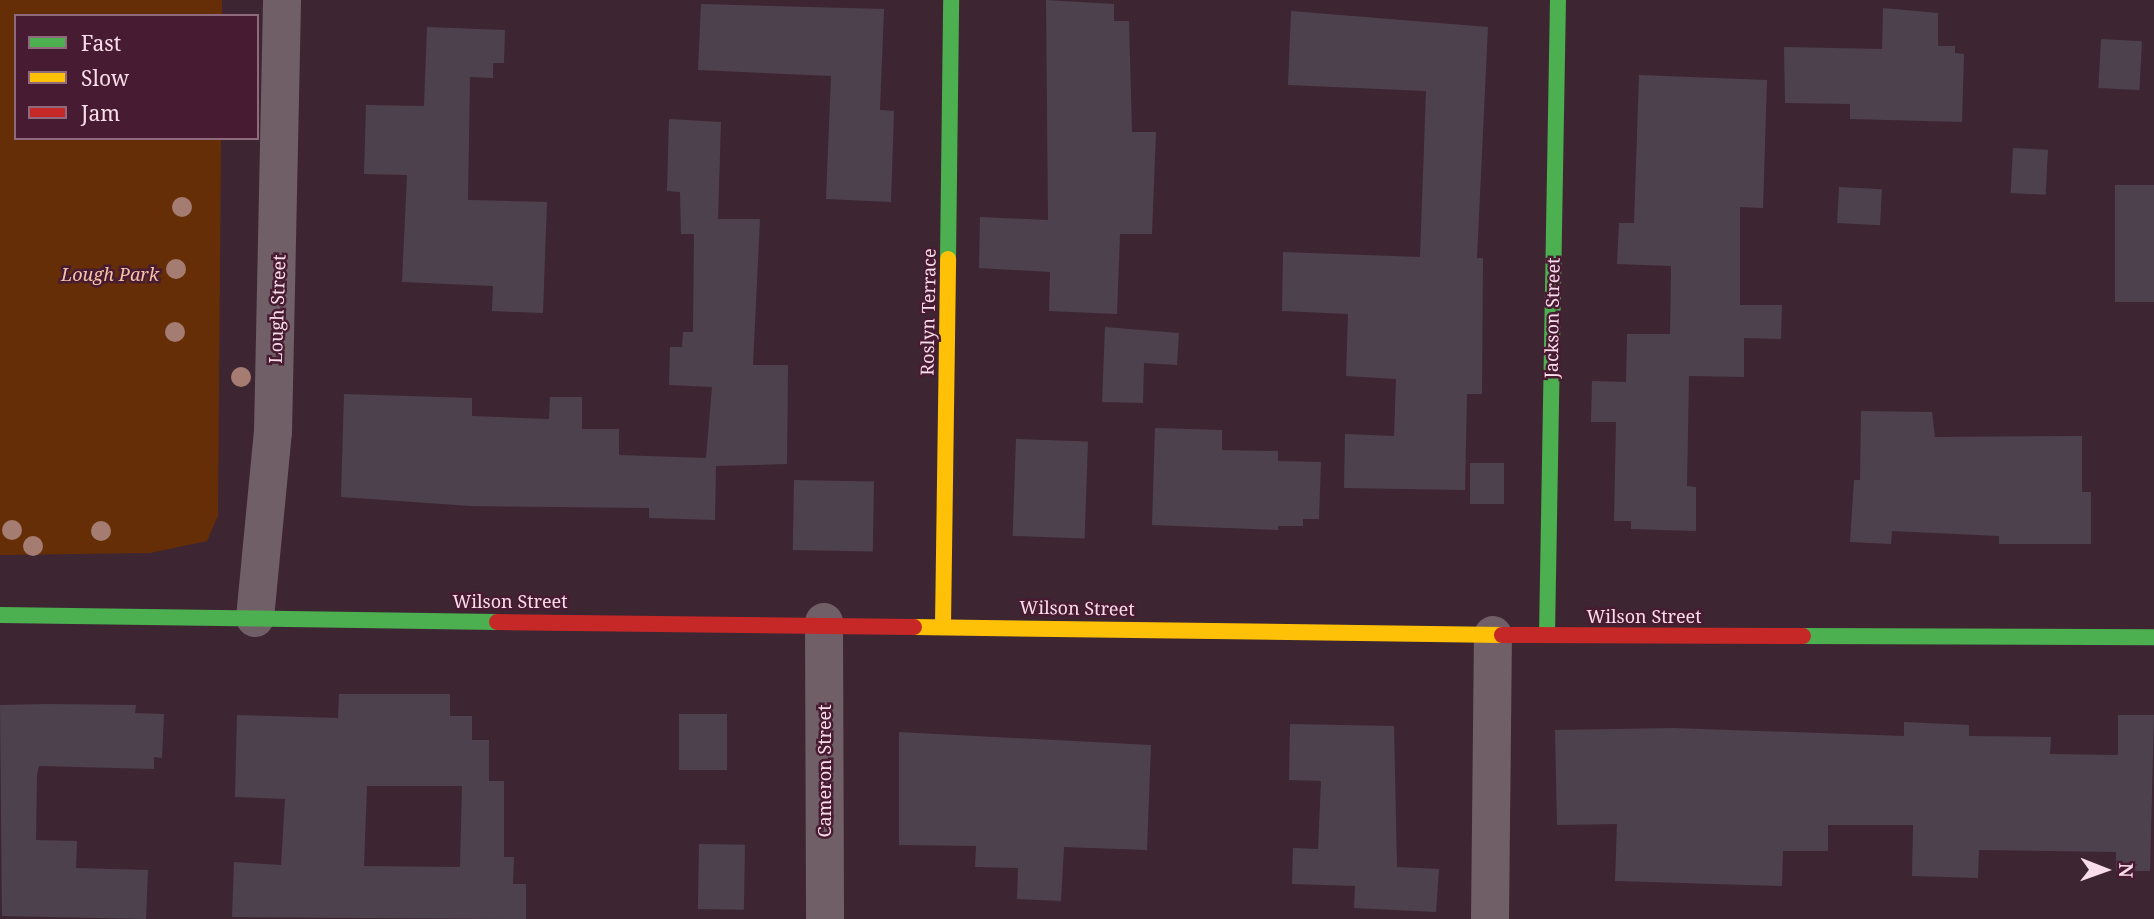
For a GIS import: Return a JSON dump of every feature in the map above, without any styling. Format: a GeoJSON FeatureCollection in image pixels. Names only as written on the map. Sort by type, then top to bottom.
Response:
{"type":"FeatureCollection","features":[{"type":"Feature","properties":{"kind":"street","name":"Lough Street"},"geometry":{"type":"LineString","coordinates":[[255,618],[273,432],[282,0]]}},
{"type":"Feature","properties":{"kind":"street","name":"Roslyn Terrace"},"geometry":{"type":"LineString","coordinates":[[943,625],[951,0]]}},
{"type":"Feature","properties":{"kind":"street","name":"Jackson Street"},"geometry":{"type":"LineString","coordinates":[[1547,635],[1558,0]]}},
{"type":"Feature","properties":{"kind":"street","name":"Wilson Street"},"geometry":{"type":"LineString","coordinates":[[0,615],[824,622],[1493,635],[2154,637]]}},
{"type":"Feature","properties":{"kind":"street","name":"Cameron Street"},"geometry":{"type":"LineString","coordinates":[[824,622],[825,919]]}},
{"type":"Feature","properties":{"kind":"street"},"geometry":{"type":"LineString","coordinates":[[1490,919],[1493,635]]}},
{"type":"Feature","properties":{"kind":"green space","name":"Lough Park"},"geometry":{"type":"Polygon","coordinates":[[[0,0],[222,0],[222,14],[14,14],[14,140],[221,140],[218,516],[207,541],[150,553],[0,555],[0,0]]]}},
{"type":"Feature","properties":{"kind":"building"},"geometry":{"type":"Polygon","coordinates":[[[1046,0],[1114,4],[1114,21],[1129,21],[1132,132],[1156,132],[1152,234],[1120,234],[1117,314],[1049,311],[1050,272],[979,268],[980,217],[1048,220],[1046,0]]]}},
{"type":"Feature","properties":{"kind":"building"},"geometry":{"type":"Polygon","coordinates":[[[701,4],[884,9],[880,110],[894,111],[891,202],[826,199],[831,76],[698,70],[701,4]]]}},
{"type":"Feature","properties":{"kind":"building"},"geometry":{"type":"Polygon","coordinates":[[[1883,8],[1938,13],[1938,46],[1955,46],[1955,53],[1964,54],[1962,122],[1850,119],[1850,104],[1785,103],[1784,47],[1882,49],[1883,8]]]}},
{"type":"Feature","properties":{"kind":"building"},"geometry":{"type":"Polygon","coordinates":[[[1291,11],[1488,27],[1477,258],[1483,258],[1482,394],[1467,394],[1465,490],[1344,488],[1345,434],[1394,436],[1396,379],[1346,376],[1348,314],[1282,311],[1283,252],[1420,257],[1426,91],[1288,85],[1291,11]]]}},
{"type":"Feature","properties":{"kind":"building"},"geometry":{"type":"Polygon","coordinates":[[[427,27],[505,30],[504,63],[493,63],[493,78],[470,77],[468,200],[547,202],[543,313],[492,311],[493,286],[402,282],[407,175],[364,174],[366,105],[424,106],[427,27]]]}},
{"type":"Feature","properties":{"kind":"building"},"geometry":{"type":"Polygon","coordinates":[[[2101,39],[2142,41],[2139,90],[2098,88],[2101,39]]]}},
{"type":"Feature","properties":{"kind":"building"},"geometry":{"type":"Polygon","coordinates":[[[1639,75],[1767,80],[1763,208],[1740,207],[1740,305],[1782,305],[1781,339],[1744,338],[1744,377],[1689,376],[1687,486],[1696,487],[1696,531],[1631,529],[1631,521],[1614,521],[1616,422],[1591,422],[1592,381],[1626,382],[1627,334],[1670,334],[1671,266],[1617,264],[1619,223],[1634,223],[1639,75]]]}},
{"type":"Feature","properties":{"kind":"building"},"geometry":{"type":"Polygon","coordinates":[[[669,119],[721,122],[718,219],[760,219],[753,365],[788,365],[787,464],[716,466],[715,520],[649,518],[649,508],[471,506],[341,497],[344,394],[472,398],[472,416],[549,419],[550,397],[582,397],[582,429],[619,429],[619,455],[706,458],[712,387],[669,385],[670,347],[682,347],[683,332],[693,332],[694,234],[681,234],[680,192],[667,191],[669,119]]]}},
{"type":"Feature","properties":{"kind":"building"},"geometry":{"type":"Polygon","coordinates":[[[2013,148],[2048,150],[2046,195],[2011,193],[2013,148]]]}},
{"type":"Feature","properties":{"kind":"building"},"geometry":{"type":"Polygon","coordinates":[[[2115,185],[2154,185],[2154,302],[2115,302],[2115,185]]]}},
{"type":"Feature","properties":{"kind":"building"},"geometry":{"type":"Polygon","coordinates":[[[1839,187],[1882,189],[1880,225],[1837,223],[1839,187]]]}},
{"type":"Feature","properties":{"kind":"building"},"geometry":{"type":"Polygon","coordinates":[[[1105,327],[1179,333],[1177,365],[1144,363],[1143,403],[1102,402],[1105,327]]]}},
{"type":"Feature","properties":{"kind":"building"},"geometry":{"type":"Polygon","coordinates":[[[1861,411],[1932,412],[1935,437],[2082,436],[2082,492],[2091,492],[2091,544],[1999,544],[1999,536],[1892,531],[1891,544],[1850,542],[1854,480],[1860,480],[1861,411]]]}},
{"type":"Feature","properties":{"kind":"building"},"geometry":{"type":"Polygon","coordinates":[[[1155,428],[1222,430],[1222,450],[1278,451],[1278,461],[1321,462],[1319,519],[1303,519],[1303,526],[1278,526],[1278,530],[1152,525],[1155,428]]]}},
{"type":"Feature","properties":{"kind":"building"},"geometry":{"type":"Polygon","coordinates":[[[1016,439],[1088,442],[1085,538],[1013,536],[1016,439]]]}},
{"type":"Feature","properties":{"kind":"building"},"geometry":{"type":"Polygon","coordinates":[[[1470,463],[1504,463],[1504,504],[1470,504],[1470,463]]]}},
{"type":"Feature","properties":{"kind":"building"},"geometry":{"type":"Polygon","coordinates":[[[794,480],[874,481],[873,551],[793,550],[794,480]]]}},
{"type":"Feature","properties":{"kind":"building"},"geometry":{"type":"Polygon","coordinates":[[[339,694],[450,694],[450,716],[472,716],[472,740],[489,740],[489,781],[504,781],[504,857],[514,857],[513,884],[526,884],[526,919],[232,917],[234,862],[281,865],[285,799],[235,797],[237,715],[338,718],[339,694]],[[367,786],[364,866],[460,867],[462,786],[367,786]]]}},
{"type":"Feature","properties":{"kind":"building"},"geometry":{"type":"Polygon","coordinates":[[[0,705],[136,705],[135,713],[164,714],[162,758],[154,757],[154,769],[39,766],[37,775],[36,840],[77,841],[76,868],[148,870],[146,919],[2,916],[0,705]]]}},
{"type":"Feature","properties":{"kind":"building"},"geometry":{"type":"Polygon","coordinates":[[[679,714],[727,714],[727,770],[679,770],[679,714]]]}},
{"type":"Feature","properties":{"kind":"building"},"geometry":{"type":"Polygon","coordinates":[[[2118,715],[2154,715],[2150,871],[2116,871],[2116,852],[1979,850],[1978,878],[1912,876],[1913,825],[1828,825],[1828,851],[1783,851],[1782,886],[1615,881],[1617,824],[1557,825],[1555,730],[1674,728],[1904,736],[1904,722],[1969,725],[1969,736],[2051,737],[2050,754],[2118,755],[2118,715]]]}},
{"type":"Feature","properties":{"kind":"building"},"geometry":{"type":"Polygon","coordinates":[[[1290,724],[1394,726],[1397,867],[1439,869],[1436,912],[1354,908],[1355,886],[1292,884],[1293,848],[1318,849],[1321,781],[1289,780],[1290,724]]]}},
{"type":"Feature","properties":{"kind":"building"},"geometry":{"type":"Polygon","coordinates":[[[899,732],[1151,745],[1147,850],[1064,847],[1061,901],[1017,899],[1018,868],[975,867],[976,846],[899,845],[899,732]]]}},
{"type":"Feature","properties":{"kind":"building"},"geometry":{"type":"Polygon","coordinates":[[[699,844],[745,845],[744,910],[698,909],[699,844]]]}},
{"type":"Feature","properties":{"kind":"traffic: fast"},"geometry":{"type":"LineString","coordinates":[[948,259],[951,0]]}},
{"type":"Feature","properties":{"kind":"traffic: fast"},"geometry":{"type":"LineString","coordinates":[[1547,635],[1558,0]]}},
{"type":"Feature","properties":{"kind":"traffic: fast"},"geometry":{"type":"LineString","coordinates":[[0,615],[497,622]]}},
{"type":"Feature","properties":{"kind":"traffic: fast"},"geometry":{"type":"LineString","coordinates":[[1803,636],[2154,637]]}},
{"type":"Feature","properties":{"kind":"traffic: slow"},"geometry":{"type":"LineString","coordinates":[[943,625],[948,259]]}},
{"type":"Feature","properties":{"kind":"traffic: slow"},"geometry":{"type":"LineString","coordinates":[[914,627],[1502,635]]}},
{"type":"Feature","properties":{"kind":"traffic: jam"},"geometry":{"type":"LineString","coordinates":[[497,622],[914,627]]}},
{"type":"Feature","properties":{"kind":"traffic: jam"},"geometry":{"type":"LineString","coordinates":[[1502,635],[1803,636]]}}]}
